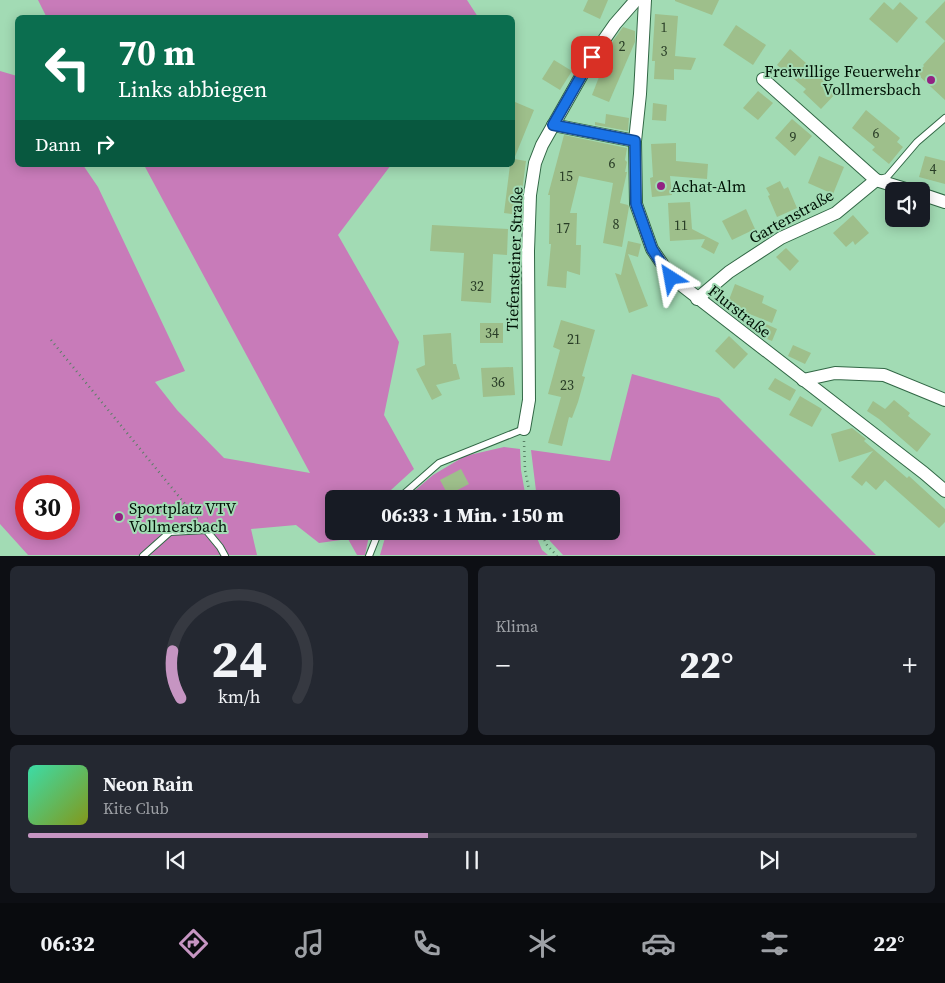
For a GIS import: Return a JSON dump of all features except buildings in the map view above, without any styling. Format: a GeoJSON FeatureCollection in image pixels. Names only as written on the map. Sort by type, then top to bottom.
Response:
{"type":"FeatureCollection","features":[{"type":"Feature","properties":{"kind":"street","name":"Tiefensteiner Straße"},"geometry":{"type":"LineString","coordinates":[[524,429],[528,400],[530,195],[535,163],[542,144],[592,57],[615,24],[636,0]]}},
{"type":"Feature","properties":{"kind":"street","name":"Flurstraße"},"geometry":{"type":"LineString","coordinates":[[645,0],[640,94],[635,141],[636,204],[652,249],[671,278],[924,473],[945,492]]}},
{"type":"Feature","properties":{"kind":"street"},"geometry":{"type":"LineString","coordinates":[[763,79],[876,180],[885,183]]}},
{"type":"Feature","properties":{"kind":"street"},"geometry":{"type":"LineString","coordinates":[[553,125],[635,141]]}},
{"type":"Feature","properties":{"kind":"street","name":"Gartenstraße"},"geometry":{"type":"LineString","coordinates":[[697,299],[729,272],[781,238],[836,213],[876,180]]}},
{"type":"Feature","properties":{"kind":"street"},"geometry":{"type":"LineString","coordinates":[[930,197],[945,202]]}},
{"type":"Feature","properties":{"kind":"street"},"geometry":{"type":"LineString","coordinates":[[803,380],[835,373],[884,375],[945,400]]}},
{"type":"Feature","properties":{"kind":"lane"},"geometry":{"type":"LineString","coordinates":[[876,180],[886,177],[917,142],[945,118]]}},
{"type":"Feature","properties":{"kind":"lane"},"geometry":{"type":"LineString","coordinates":[[408,490],[438,463],[524,429]]}},
{"type":"Feature","properties":{"kind":"lane"},"geometry":{"type":"LineString","coordinates":[[142,556],[170,532],[206,530],[225,556]]}},
{"type":"Feature","properties":{"kind":"lane"},"geometry":{"type":"LineString","coordinates":[[369,556],[375,540]]}},
{"type":"Feature","properties":{"kind":"path"},"geometry":{"type":"LineString","coordinates":[[51,340],[206,530]]}},
{"type":"Feature","properties":{"kind":"path"},"geometry":{"type":"LineString","coordinates":[[524,429],[525,470],[529,490]]}},
{"type":"Feature","properties":{"kind":"path"},"geometry":{"type":"LineString","coordinates":[[544,540],[557,556]]}},
{"type":"Feature","properties":{"kind":"shaded area"},"geometry":{"type":"Polygon","coordinates":[[[38,0],[467,0],[477,15],[46,15],[38,0]]]}},
{"type":"Feature","properties":{"kind":"shaded area"},"geometry":{"type":"Polygon","coordinates":[[[0,71],[15,75],[15,167],[84,167],[98,187],[185,371],[155,382],[177,410],[224,458],[310,473],[145,167],[389,167],[338,235],[399,342],[384,415],[414,469],[391,490],[325,490],[325,540],[341,540],[319,543],[296,525],[251,529],[257,555],[28,555],[0,524],[0,71]]]}},
{"type":"Feature","properties":{"kind":"shaded area"},"geometry":{"type":"Polygon","coordinates":[[[632,374],[719,398],[876,555],[563,555],[550,540],[620,540],[620,490],[536,490],[531,450],[610,461],[632,374]]]}},
{"type":"Feature","properties":{"kind":"shaded area"},"geometry":{"type":"Polygon","coordinates":[[[504,447],[520,449],[524,490],[416,490],[433,475],[465,456],[504,447]]]}},
{"type":"Feature","properties":{"kind":"shaded area"},"geometry":{"type":"Polygon","coordinates":[[[349,540],[368,540],[365,555],[357,555],[349,540]]]}},
{"type":"Feature","properties":{"kind":"shaded area"},"geometry":{"type":"Polygon","coordinates":[[[384,540],[538,540],[542,550],[548,555],[380,555],[384,540]]]}},
{"type":"Feature","properties":{"kind":"place","name":"Freiwillige Feuerwehr Vollmersbach"},"geometry":{"type":"Point","coordinates":[931,80]}},
{"type":"Feature","properties":{"kind":"place","name":"Achat-Alm"},"geometry":{"type":"Point","coordinates":[661,186]}},
{"type":"Feature","properties":{"kind":"place","name":"Sportplatz VTV Vollmersbach"},"geometry":{"type":"Point","coordinates":[119,517]}},
{"type":"Feature","properties":{"kind":"route"},"geometry":{"type":"LineString","coordinates":[[592,57],[553,125],[635,141],[636,204],[652,249],[671,278]]}}]}
